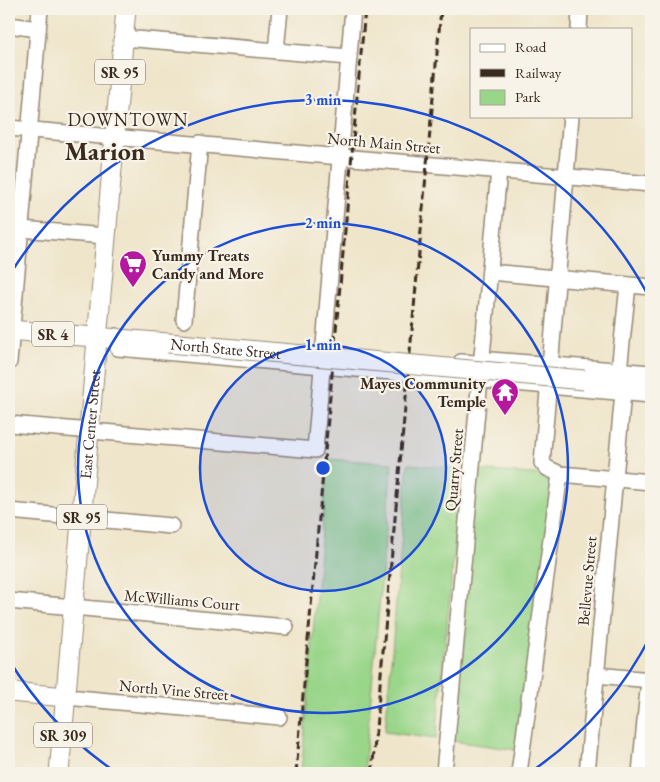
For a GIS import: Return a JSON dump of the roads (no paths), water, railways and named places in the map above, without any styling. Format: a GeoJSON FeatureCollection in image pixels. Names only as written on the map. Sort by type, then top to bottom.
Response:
{"type":"FeatureCollection","features":[{"type":"Feature","properties":{"kind":"main road","name":"SR 95"},"geometry":{"type":"LineString","coordinates":[[114,136],[126,9]]}},
{"type":"Feature","properties":{"kind":"main road","name":"East Center Street"},"geometry":{"type":"LineString","coordinates":[[59,773],[89,430],[106,338],[105,236],[114,136]]}},
{"type":"Feature","properties":{"kind":"main road","name":"SR 4"},"geometry":{"type":"LineString","coordinates":[[10,330],[106,338]]}},
{"type":"Feature","properties":{"kind":"main road","name":"North State Street"},"geometry":{"type":"LineString","coordinates":[[106,338],[651,386]]}},
{"type":"Feature","properties":{"kind":"main road"},"geometry":{"type":"LineString","coordinates":[[9,692],[67,698]]}},
{"type":"Feature","properties":{"kind":"street"},"geometry":{"type":"LineString","coordinates":[[9,362],[15,228],[30,130],[40,9]]}},
{"type":"Feature","properties":{"kind":"street"},"geometry":{"type":"LineString","coordinates":[[276,51],[280,9]]}},
{"type":"Feature","properties":{"kind":"street"},"geometry":{"type":"LineString","coordinates":[[9,424],[315,450],[353,9]]}},
{"type":"Feature","properties":{"kind":"street"},"geometry":{"type":"LineString","coordinates":[[579,28],[580,9]]}},
{"type":"Feature","properties":{"kind":"street"},"geometry":{"type":"LineString","coordinates":[[9,25],[38,29]]}},
{"type":"Feature","properties":{"kind":"street"},"geometry":{"type":"LineString","coordinates":[[124,38],[349,57]]}},
{"type":"Feature","properties":{"kind":"street"},"geometry":{"type":"LineString","coordinates":[[571,118],[542,462],[547,468],[560,474],[651,482]]}},
{"type":"Feature","properties":{"kind":"street","name":"North Main Street"},"geometry":{"type":"LineString","coordinates":[[9,128],[200,143],[651,184]]}},
{"type":"Feature","properties":{"kind":"street"},"geometry":{"type":"LineString","coordinates":[[184,320],[200,143]]}},
{"type":"Feature","properties":{"kind":"street","name":"Quarry Street"},"geometry":{"type":"LineString","coordinates":[[444,773],[500,170]]}},
{"type":"Feature","properties":{"kind":"street"},"geometry":{"type":"LineString","coordinates":[[15,228],[105,236]]}},
{"type":"Feature","properties":{"kind":"street"},"geometry":{"type":"LineString","coordinates":[[490,272],[651,287]]}},
{"type":"Feature","properties":{"kind":"street"},"geometry":{"type":"LineString","coordinates":[[619,371],[628,285]]}},
{"type":"Feature","properties":{"kind":"street"},"geometry":{"type":"LineString","coordinates":[[651,373],[491,360],[474,363],[119,332],[106,338],[118,348],[651,396]]}},
{"type":"Feature","properties":{"kind":"street","name":"Bellevue Street"},"geometry":{"type":"LineString","coordinates":[[587,773],[622,393]]}},
{"type":"Feature","properties":{"kind":"street"},"geometry":{"type":"LineString","coordinates":[[519,773],[560,474]]}},
{"type":"Feature","properties":{"kind":"street"},"geometry":{"type":"LineString","coordinates":[[9,512],[171,526]]}},
{"type":"Feature","properties":{"kind":"street","name":"McWilliams Court"},"geometry":{"type":"LineString","coordinates":[[9,601],[286,627]]}},
{"type":"Feature","properties":{"kind":"street"},"geometry":{"type":"LineString","coordinates":[[596,675],[650,680],[640,773]]}},
{"type":"Feature","properties":{"kind":"street","name":"North Vine Street"},"geometry":{"type":"LineString","coordinates":[[67,698],[279,717]]}},
{"type":"Feature","properties":{"kind":"street"},"geometry":{"type":"LineString","coordinates":[[59,773],[65,773]]}},
{"type":"Feature","properties":{"kind":"railway"},"geometry":{"type":"LineString","coordinates":[[296,773],[365,9]]}},
{"type":"Feature","properties":{"kind":"railway"},"geometry":{"type":"LineString","coordinates":[[372,773],[441,9]]}},
{"type":"Feature","properties":{"kind":"place","name":"Yummy Treats Candy and More"},"geometry":{"type":"Point","coordinates":[133,288]}},
{"type":"Feature","properties":{"kind":"place","name":"Mayes Community Temple"},"geometry":{"type":"Point","coordinates":[505,416]}},
{"type":"Feature","properties":{"kind":"district","name":"DOWNTOWN"},"geometry":{"type":"Point","coordinates":[128,119]}},
{"type":"Feature","properties":{"kind":"district","name":"Marion"},"geometry":{"type":"Point","coordinates":[105,151]}}]}
